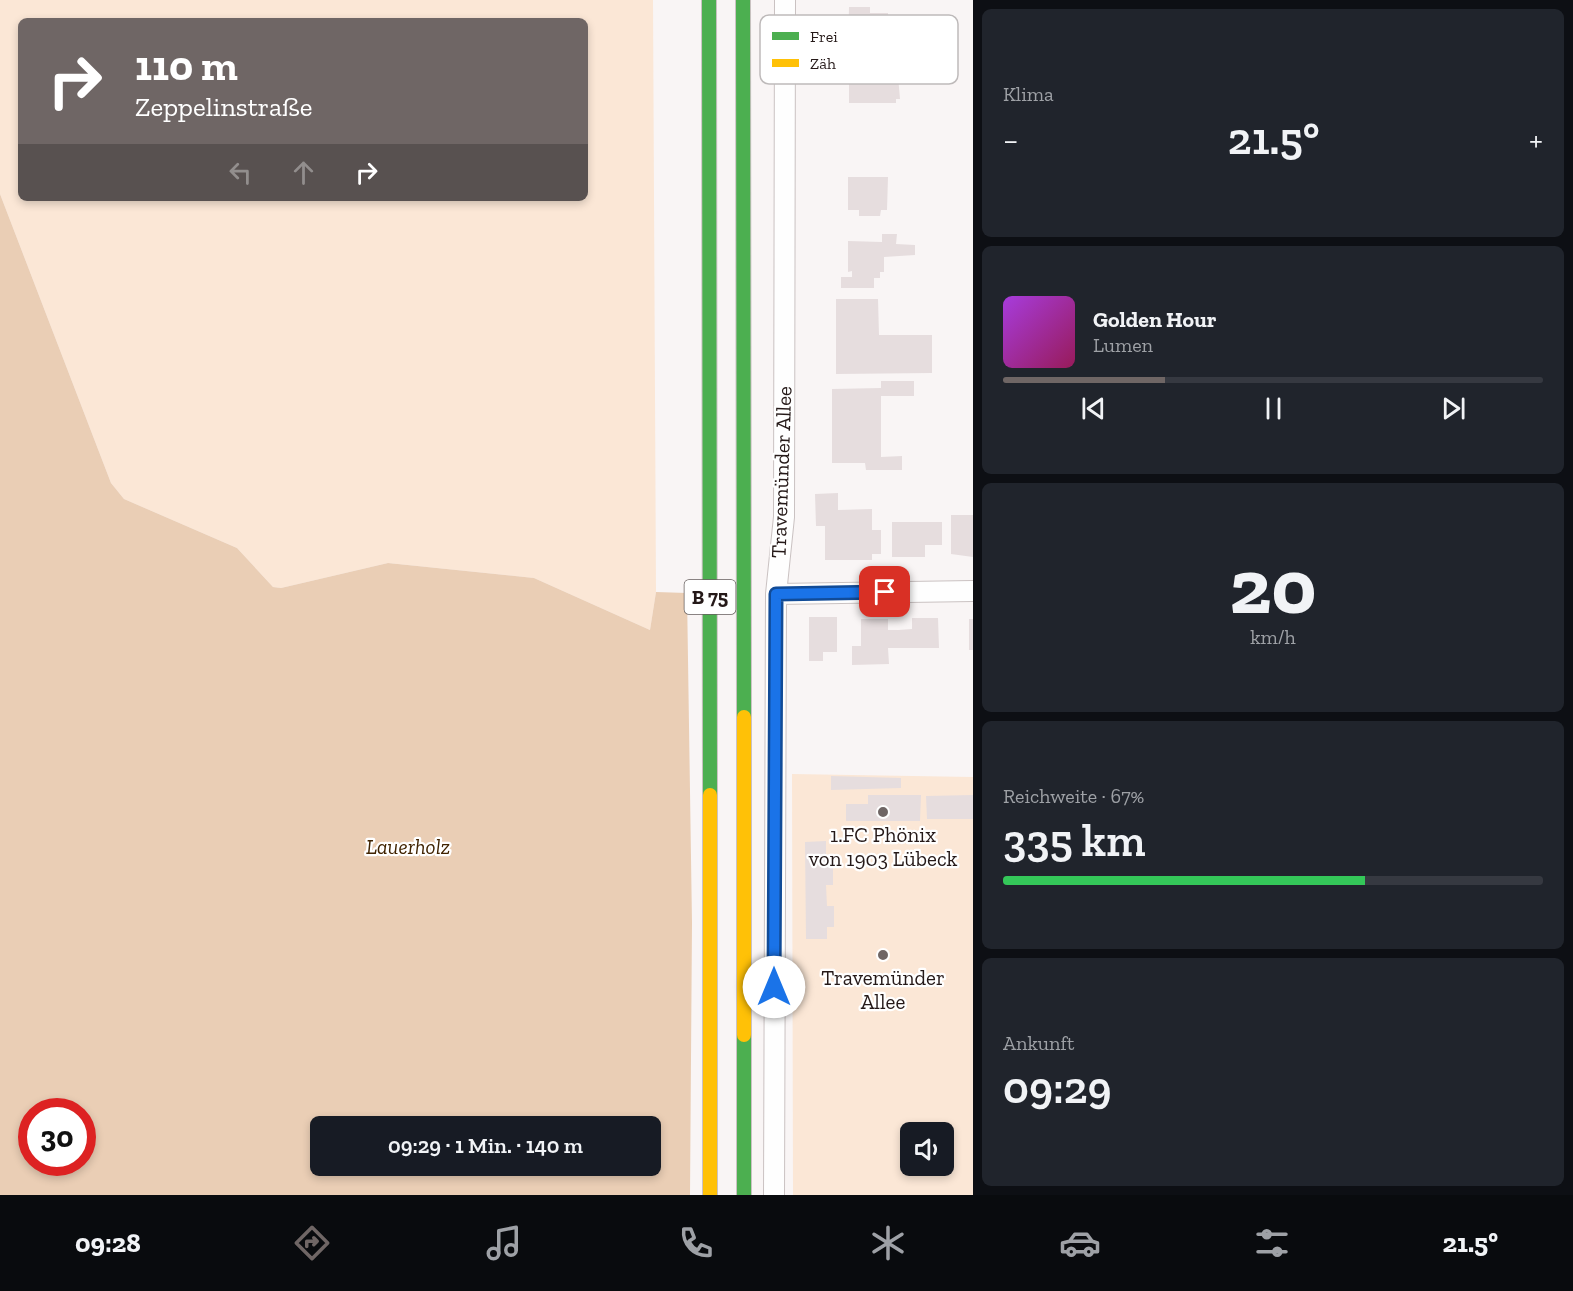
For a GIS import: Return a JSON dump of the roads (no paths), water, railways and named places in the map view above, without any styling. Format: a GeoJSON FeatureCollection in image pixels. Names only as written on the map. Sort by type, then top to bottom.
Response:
{"type":"FeatureCollection","features":[{"type":"Feature","properties":{"kind":"highway","name":"B 75"},"geometry":{"type":"LineString","coordinates":[[709,0],[710,1195]]}},
{"type":"Feature","properties":{"kind":"highway","name":"Travemünder Allee"},"geometry":{"type":"LineString","coordinates":[[743,0],[744,1195]]}},
{"type":"Feature","properties":{"kind":"street","name":"Travemünder Allee"},"geometry":{"type":"LineString","coordinates":[[785,0],[785,15]]}},
{"type":"Feature","properties":{"kind":"street","name":"Travemünder Allee"},"geometry":{"type":"LineString","coordinates":[[774,1195],[776,594],[784,517],[785,84]]}},
{"type":"Feature","properties":{"kind":"street"},"geometry":{"type":"LineString","coordinates":[[776,594],[973,591]]}},
{"type":"Feature","properties":{"kind":"place","name":"1.FC Phönix von 1903 Lübeck"},"geometry":{"type":"Point","coordinates":[883,812]}},
{"type":"Feature","properties":{"kind":"place","name":"Travemünder Allee"},"geometry":{"type":"Point","coordinates":[883,955]}},
{"type":"Feature","properties":{"kind":"park label","name":"Lauerholz"},"geometry":{"type":"Point","coordinates":[408,846]}}]}
